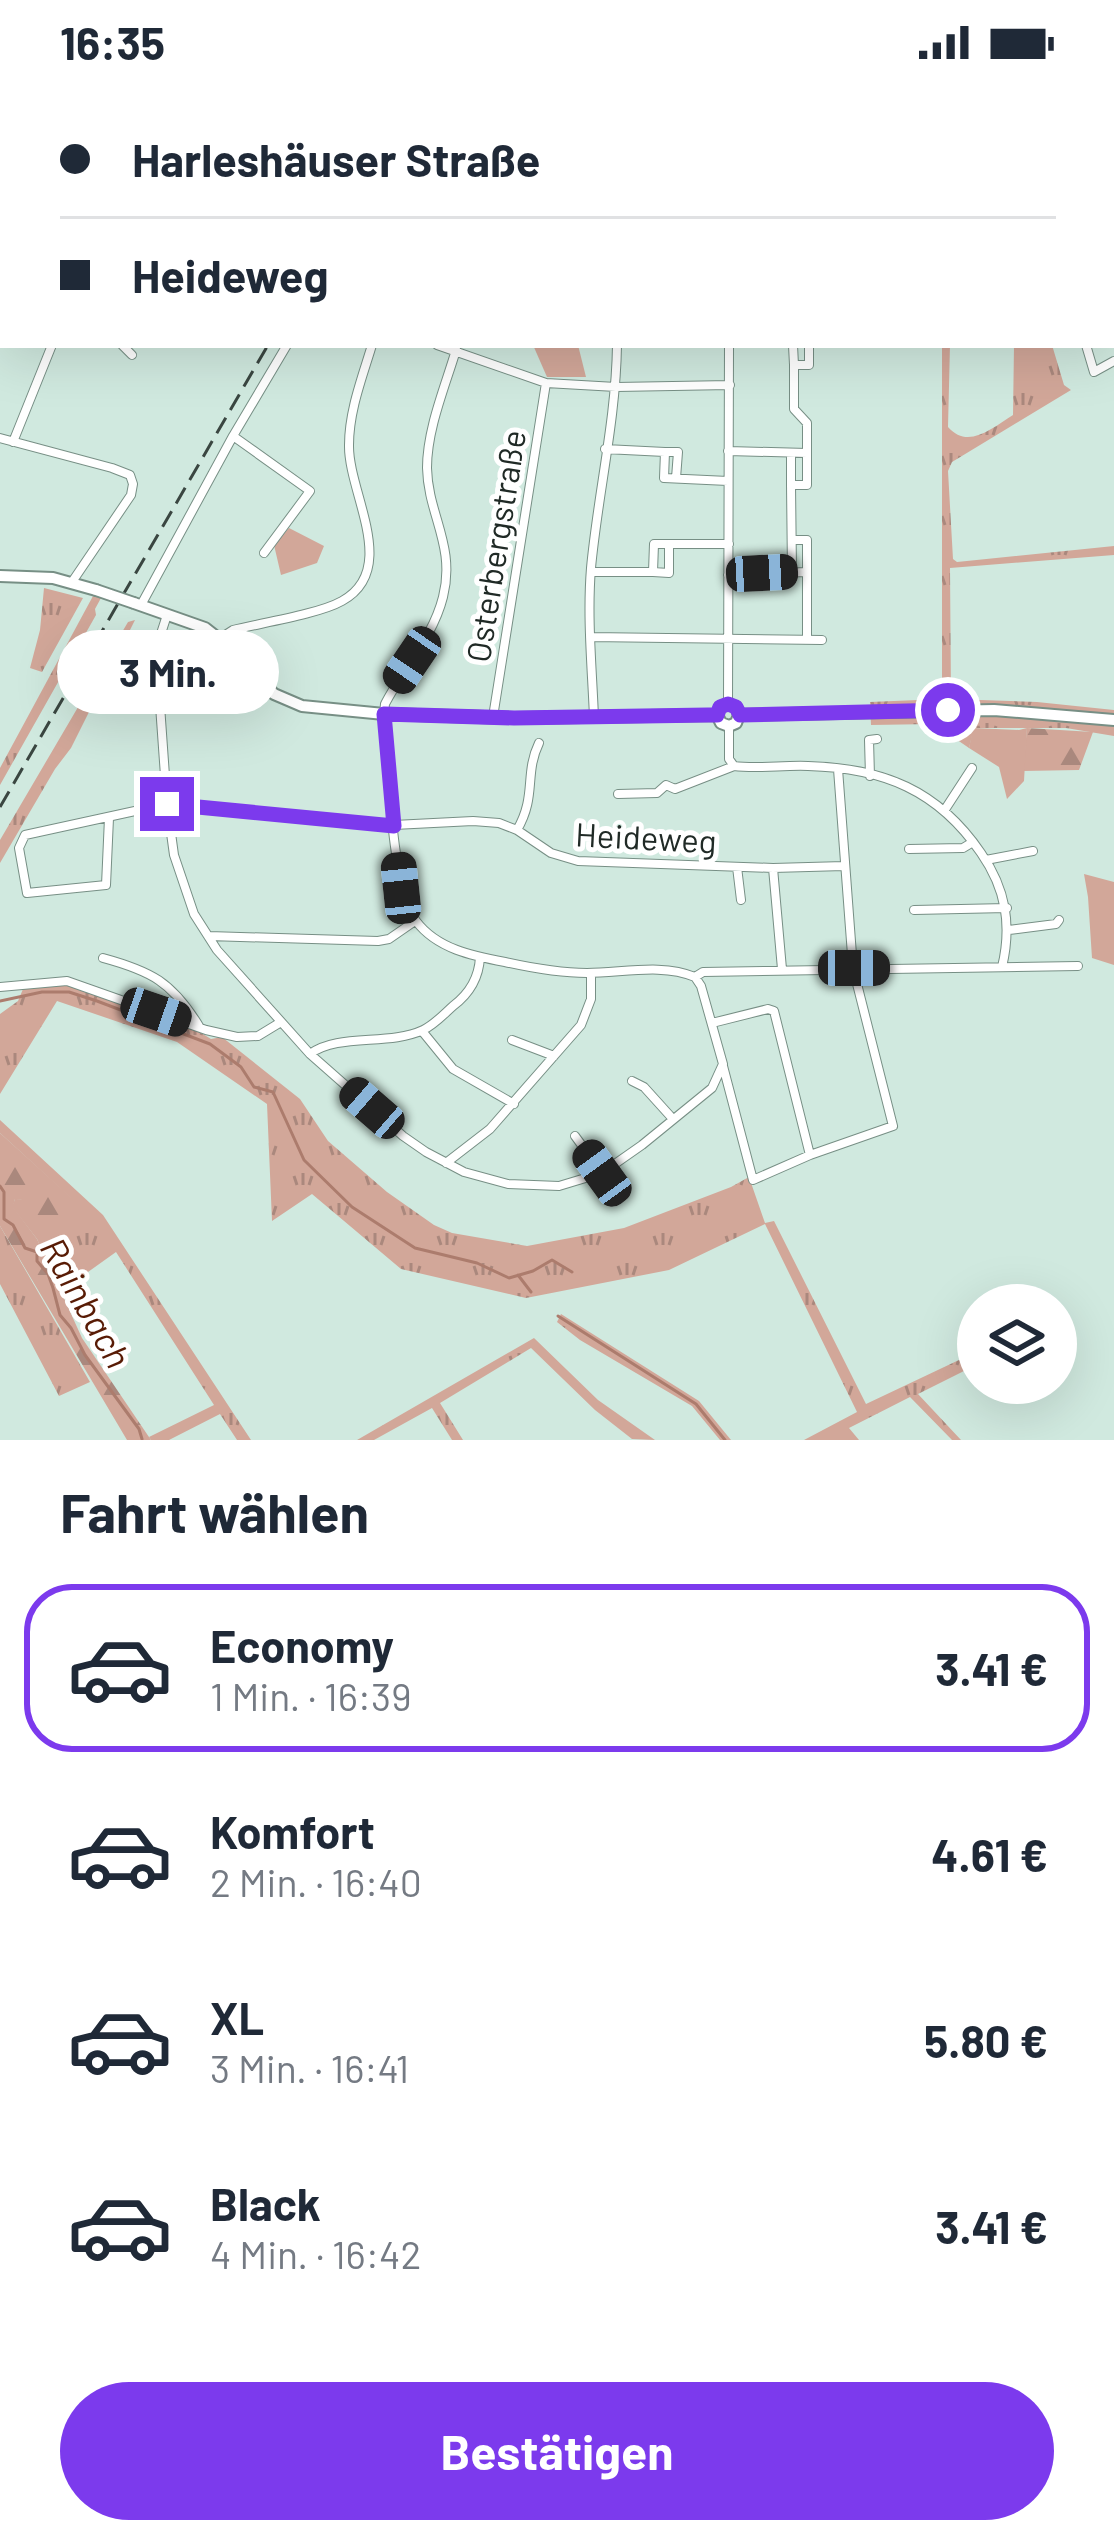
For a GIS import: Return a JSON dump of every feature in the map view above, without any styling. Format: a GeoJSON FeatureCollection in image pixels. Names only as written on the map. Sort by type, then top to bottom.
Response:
{"type":"FeatureCollection","features":[{"type":"Feature","properties":{"kind":"main road"},"geometry":{"type":"LineString","coordinates":[[0,577],[72,582],[194,623],[219,638],[274,694],[302,706],[493,717],[717,715]]}},
{"type":"Feature","properties":{"kind":"main road"},"geometry":{"type":"LineString","coordinates":[[736,719],[736,707],[720,707],[721,723],[994,710],[1114,720]]}},
{"type":"Feature","properties":{"kind":"street"},"geometry":{"type":"LineString","coordinates":[[13,442],[51,348]]}},
{"type":"Feature","properties":{"kind":"street"},"geometry":{"type":"LineString","coordinates":[[125,348],[132,355]]}},
{"type":"Feature","properties":{"kind":"street"},"geometry":{"type":"LineString","coordinates":[[137,604],[285,348]]}},
{"type":"Feature","properties":{"kind":"street"},"geometry":{"type":"LineString","coordinates":[[219,638],[233,630],[340,602],[356,590],[366,572],[370,536],[354,489],[349,442],[354,403],[371,348]]}},
{"type":"Feature","properties":{"kind":"street"},"geometry":{"type":"LineString","coordinates":[[448,348],[545,383],[730,386]]}},
{"type":"Feature","properties":{"kind":"street"},"geometry":{"type":"LineString","coordinates":[[594,718],[591,572],[617,348]]}},
{"type":"Feature","properties":{"kind":"street"},"geometry":{"type":"LineString","coordinates":[[728,704],[729,348]]}},
{"type":"Feature","properties":{"kind":"street"},"geometry":{"type":"LineString","coordinates":[[791,485],[807,485],[807,423],[794,409],[793,348]]}},
{"type":"Feature","properties":{"kind":"street"},"geometry":{"type":"LineString","coordinates":[[794,365],[809,365],[809,348]]}},
{"type":"Feature","properties":{"kind":"street"},"geometry":{"type":"LineString","coordinates":[[1087,348],[1094,372],[1114,361]]}},
{"type":"Feature","properties":{"kind":"street"},"geometry":{"type":"LineString","coordinates":[[455,350],[427,468],[447,555],[443,597],[430,629],[385,704],[401,888],[415,921],[431,936],[480,957],[558,973],[676,969],[695,977],[754,1180],[890,1128],[894,1122],[854,968],[838,769]]}},
{"type":"Feature","properties":{"kind":"street","name":"Osterbergstraße"},"geometry":{"type":"LineString","coordinates":[[493,717],[545,383]]}},
{"type":"Feature","properties":{"kind":"street"},"geometry":{"type":"LineString","coordinates":[[233,436],[310,491],[264,553]]}},
{"type":"Feature","properties":{"kind":"street"},"geometry":{"type":"LineString","coordinates":[[0,438],[130,475],[131,494],[72,582]]}},
{"type":"Feature","properties":{"kind":"street"},"geometry":{"type":"LineString","coordinates":[[605,449],[665,452],[664,478],[728,481]]}},
{"type":"Feature","properties":{"kind":"street"},"geometry":{"type":"LineString","coordinates":[[728,452],[807,453]]}},
{"type":"Feature","properties":{"kind":"street"},"geometry":{"type":"LineString","coordinates":[[791,453],[792,572]]}},
{"type":"Feature","properties":{"kind":"street"},"geometry":{"type":"LineString","coordinates":[[792,540],[807,540],[807,640]]}},
{"type":"Feature","properties":{"kind":"street"},"geometry":{"type":"LineString","coordinates":[[653,572],[654,544],[729,544]]}},
{"type":"Feature","properties":{"kind":"street"},"geometry":{"type":"LineString","coordinates":[[591,572],[669,573],[669,544]]}},
{"type":"Feature","properties":{"kind":"street"},"geometry":{"type":"LineString","coordinates":[[728,575],[806,572]]}},
{"type":"Feature","properties":{"kind":"street"},"geometry":{"type":"LineString","coordinates":[[167,613],[156,650],[167,804],[174,855],[194,914],[310,1054],[404,1136],[464,1172],[508,1184],[559,1186],[602,1173],[642,1145],[712,1088],[723,1064]]}},
{"type":"Feature","properties":{"kind":"street"},"geometry":{"type":"LineString","coordinates":[[590,637],[822,640]]}},
{"type":"Feature","properties":{"kind":"street"},"geometry":{"type":"LineString","coordinates":[[734,766],[729,759],[736,719]]}},
{"type":"Feature","properties":{"kind":"street"},"geometry":{"type":"LineString","coordinates":[[870,776],[868,740],[877,739]]}},
{"type":"Feature","properties":{"kind":"street"},"geometry":{"type":"LineString","coordinates":[[517,830],[529,805],[531,765],[539,743]]}},
{"type":"Feature","properties":{"kind":"street"},"geometry":{"type":"LineString","coordinates":[[618,794],[657,794],[666,785],[675,789],[734,766],[838,769],[904,784],[944,811],[986,860],[1006,908],[1003,967]]}},
{"type":"Feature","properties":{"kind":"street"},"geometry":{"type":"LineString","coordinates":[[944,811],[972,768]]}},
{"type":"Feature","properties":{"kind":"street","name":"Heideweg"},"geometry":{"type":"LineString","coordinates":[[109,818],[106,886],[27,893],[20,848],[26,835],[167,804],[394,826],[499,823],[551,854],[578,861],[844,866]]}},
{"type":"Feature","properties":{"kind":"street"},"geometry":{"type":"LineString","coordinates":[[909,849],[963,848],[974,842]]}},
{"type":"Feature","properties":{"kind":"street"},"geometry":{"type":"LineString","coordinates":[[986,860],[1033,851]]}},
{"type":"Feature","properties":{"kind":"street"},"geometry":{"type":"LineString","coordinates":[[737,867],[740,900]]}},
{"type":"Feature","properties":{"kind":"street"},"geometry":{"type":"LineString","coordinates":[[773,868],[782,969]]}},
{"type":"Feature","properties":{"kind":"street"},"geometry":{"type":"LineString","coordinates":[[914,910],[1006,908]]}},
{"type":"Feature","properties":{"kind":"street"},"geometry":{"type":"LineString","coordinates":[[1008,930],[1059,920]]}},
{"type":"Feature","properties":{"kind":"street"},"geometry":{"type":"LineString","coordinates":[[207,935],[378,941],[415,921]]}},
{"type":"Feature","properties":{"kind":"street"},"geometry":{"type":"LineString","coordinates":[[310,1054],[325,1045],[381,1041],[422,1031],[465,997],[479,971],[480,957]]}},
{"type":"Feature","properties":{"kind":"street"},"geometry":{"type":"LineString","coordinates":[[103,958],[142,968],[185,1003],[200,1028]]}},
{"type":"Feature","properties":{"kind":"street"},"geometry":{"type":"LineString","coordinates":[[695,977],[704,972],[782,969],[1078,966]]}},
{"type":"Feature","properties":{"kind":"street"},"geometry":{"type":"LineString","coordinates":[[446,1163],[514,1105],[581,1025],[591,999],[591,973]]}},
{"type":"Feature","properties":{"kind":"street"},"geometry":{"type":"LineString","coordinates":[[0,987],[67,981],[237,1037],[258,1036],[281,1022]]}},
{"type":"Feature","properties":{"kind":"street"},"geometry":{"type":"LineString","coordinates":[[712,1023],[773,1010],[810,1155]]}},
{"type":"Feature","properties":{"kind":"street"},"geometry":{"type":"LineString","coordinates":[[422,1031],[453,1069],[514,1105]]}},
{"type":"Feature","properties":{"kind":"street"},"geometry":{"type":"LineString","coordinates":[[512,1040],[554,1057]]}},
{"type":"Feature","properties":{"kind":"street"},"geometry":{"type":"LineString","coordinates":[[632,1081],[644,1087],[672,1118]]}},
{"type":"Feature","properties":{"kind":"street"},"geometry":{"type":"LineString","coordinates":[[575,1136],[602,1173]]}},
{"type":"Feature","properties":{"kind":"green space"},"geometry":{"type":"Polygon","coordinates":[[[534,348],[579,348],[586,377],[547,377],[534,348]]]}},
{"type":"Feature","properties":{"kind":"green space"},"geometry":{"type":"Polygon","coordinates":[[[942,348],[950,348],[948,427],[972,437],[1013,415],[1014,348],[1053,348],[1064,385],[1071,390],[952,462],[948,471],[953,559],[1114,546],[1114,555],[950,568],[951,699],[1114,710],[1114,736],[1066,728],[974,728],[969,748],[934,724],[871,725],[870,702],[942,699],[942,348]]]}},
{"type":"Feature","properties":{"kind":"green space"},"geometry":{"type":"Polygon","coordinates":[[[289,528],[324,546],[317,563],[281,575],[274,545],[289,528]]]}},
{"type":"Feature","properties":{"kind":"green space"},"geometry":{"type":"Polygon","coordinates":[[[44,588],[83,598],[42,672],[30,668],[44,588]]]}},
{"type":"Feature","properties":{"kind":"green space"},"geometry":{"type":"Polygon","coordinates":[[[93,596],[101,598],[96,615],[0,785],[0,768],[93,596]]]}},
{"type":"Feature","properties":{"kind":"green space"},"geometry":{"type":"Polygon","coordinates":[[[135,620],[71,748],[0,863],[0,840],[128,622],[135,620]]]}},
{"type":"Feature","properties":{"kind":"green space"},"geometry":{"type":"Polygon","coordinates":[[[973,728],[1027,728],[1024,781],[1007,799],[999,767],[969,748],[973,728]]]}},
{"type":"Feature","properties":{"kind":"green space"},"geometry":{"type":"Polygon","coordinates":[[[1027,728],[1093,732],[1079,770],[1023,771],[1027,728]]]}},
{"type":"Feature","properties":{"kind":"green space"},"geometry":{"type":"Polygon","coordinates":[[[1084,874],[1114,882],[1114,965],[1092,958],[1084,874]]]}},
{"type":"Feature","properties":{"kind":"green space"},"geometry":{"type":"Polygon","coordinates":[[[67,985],[211,1039],[222,1037],[300,1099],[328,1141],[387,1192],[452,1233],[527,1246],[624,1228],[749,1177],[765,1223],[774,1221],[866,1404],[957,1361],[957,1374],[918,1394],[961,1440],[952,1440],[910,1397],[849,1428],[859,1440],[804,1440],[857,1412],[765,1224],[669,1270],[526,1298],[401,1269],[312,1194],[272,1221],[267,1104],[177,1042],[57,1001],[0,1094],[0,1014],[18,1001],[23,989],[67,985]]]}},
{"type":"Feature","properties":{"kind":"green space"},"geometry":{"type":"Polygon","coordinates":[[[0,1120],[103,1215],[251,1440],[237,1440],[220,1414],[169,1440],[151,1440],[149,1437],[214,1405],[116,1252],[60,1292],[37,1239],[12,1207],[15,1199],[73,1200],[0,1133],[0,1120]]]}},
{"type":"Feature","properties":{"kind":"green space"},"geometry":{"type":"Polygon","coordinates":[[[0,1133],[74,1200],[56,1224],[43,1226],[21,1199],[15,1199],[13,1207],[37,1239],[82,1338],[151,1440],[127,1440],[0,1226],[0,1133]]]}},
{"type":"Feature","properties":{"kind":"green space"},"geometry":{"type":"Polygon","coordinates":[[[0,1226],[90,1382],[59,1396],[0,1284],[0,1226]]]}},
{"type":"Feature","properties":{"kind":"green space"},"geometry":{"type":"Polygon","coordinates":[[[561,1314],[699,1401],[731,1440],[720,1440],[692,1406],[580,1340],[557,1322],[561,1314]]]}},
{"type":"Feature","properties":{"kind":"green space"},"geometry":{"type":"Polygon","coordinates":[[[534,1338],[598,1400],[655,1440],[632,1439],[531,1348],[440,1403],[463,1440],[452,1440],[432,1408],[374,1440],[357,1440],[534,1338]]]}},
{"type":"Feature","properties":{"kind":"waterway"},"geometry":{"type":"LineString","coordinates":[[0,1001],[69,992],[210,1044],[241,1067],[254,1087],[273,1092],[304,1160],[352,1207],[415,1248],[477,1263],[509,1278],[552,1260],[572,1272]]}},
{"type":"Feature","properties":{"kind":"waterway","name":"Rainbach"},"geometry":{"type":"LineString","coordinates":[[0,1186],[4,1219],[13,1225],[25,1248],[37,1252],[60,1315],[142,1439]]}},
{"type":"Feature","properties":{"kind":"waterway"},"geometry":{"type":"LineString","coordinates":[[518,1275],[531,1292]]}},
{"type":"Feature","properties":{"kind":"waterway"},"geometry":{"type":"LineString","coordinates":[[558,1316],[696,1404],[725,1440]]}},
{"type":"Feature","properties":{"kind":"railway"},"geometry":{"type":"LineString","coordinates":[[0,807],[266,348]]}},
{"type":"Feature","properties":{"kind":"route"},"geometry":{"type":"LineString","coordinates":[[167,804],[394,826],[384,714],[514,718],[717,715],[728,704],[740,715],[948,710]]}}]}
